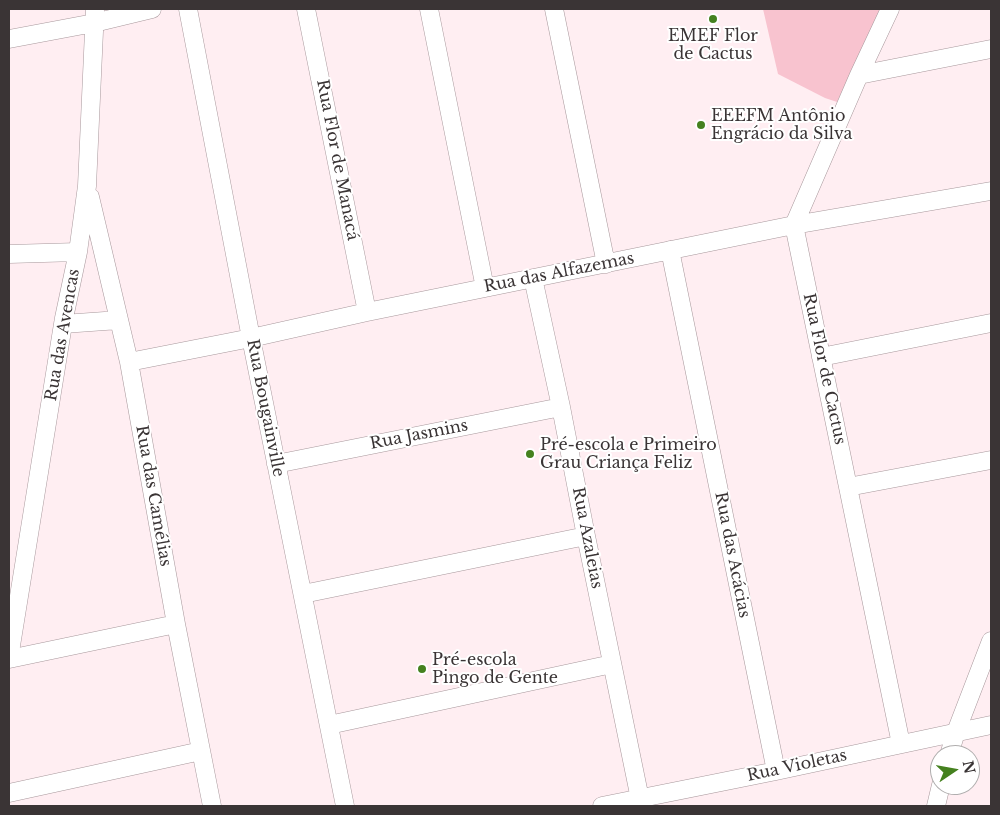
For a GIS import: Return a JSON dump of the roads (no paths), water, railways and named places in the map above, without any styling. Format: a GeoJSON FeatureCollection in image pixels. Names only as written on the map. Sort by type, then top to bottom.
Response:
{"type":"FeatureCollection","features":[{"type":"Feature","properties":{"kind":"street"},"geometry":{"type":"LineString","coordinates":[[9,39],[95,16],[152,9]]}},
{"type":"Feature","properties":{"kind":"street","name":"Rua Bougainville"},"geometry":{"type":"LineString","coordinates":[[188,9],[251,338],[345,806]]}},
{"type":"Feature","properties":{"kind":"street","name":"Rua Flor de Manacá"},"geometry":{"type":"LineString","coordinates":[[306,9],[367,312]]}},
{"type":"Feature","properties":{"kind":"street"},"geometry":{"type":"LineString","coordinates":[[429,9],[485,288]]}},
{"type":"Feature","properties":{"kind":"street"},"geometry":{"type":"LineString","coordinates":[[554,9],[606,264]]}},
{"type":"Feature","properties":{"kind":"street"},"geometry":{"type":"LineString","coordinates":[[794,225],[859,75],[890,9]]}},
{"type":"Feature","properties":{"kind":"street","name":"Rua das Avencas"},"geometry":{"type":"LineString","coordinates":[[9,659],[63,324],[78,252],[87,186],[95,16]]}},
{"type":"Feature","properties":{"kind":"street"},"geometry":{"type":"LineString","coordinates":[[859,75],[991,49]]}},
{"type":"Feature","properties":{"kind":"street","name":"Rua das Camélias"},"geometry":{"type":"LineString","coordinates":[[87,186],[129,362],[176,624],[212,806]]}},
{"type":"Feature","properties":{"kind":"street","name":"Rua das Alfazemas"},"geometry":{"type":"LineString","coordinates":[[129,362],[794,225],[991,191]]}},
{"type":"Feature","properties":{"kind":"street","name":"Rua Flor de Cactus"},"geometry":{"type":"LineString","coordinates":[[794,225],[900,744]]}},
{"type":"Feature","properties":{"kind":"street","name":"Rua das Acácias"},"geometry":{"type":"LineString","coordinates":[[670,250],[776,771]]}},
{"type":"Feature","properties":{"kind":"street"},"geometry":{"type":"LineString","coordinates":[[9,254],[78,252]]}},
{"type":"Feature","properties":{"kind":"street","name":"Rua Azaleias"},"geometry":{"type":"LineString","coordinates":[[533,278],[640,799]]}},
{"type":"Feature","properties":{"kind":"street"},"geometry":{"type":"LineString","coordinates":[[63,324],[119,320]]}},
{"type":"Feature","properties":{"kind":"street"},"geometry":{"type":"LineString","coordinates":[[821,357],[991,323]]}},
{"type":"Feature","properties":{"kind":"street","name":"Rua Jasmins"},"geometry":{"type":"LineString","coordinates":[[276,464],[561,407]]}},
{"type":"Feature","properties":{"kind":"street"},"geometry":{"type":"LineString","coordinates":[[848,487],[991,460]]}},
{"type":"Feature","properties":{"kind":"street"},"geometry":{"type":"LineString","coordinates":[[303,594],[586,536]]}},
{"type":"Feature","properties":{"kind":"street"},"geometry":{"type":"LineString","coordinates":[[9,659],[176,624]]}},
{"type":"Feature","properties":{"kind":"street"},"geometry":{"type":"LineString","coordinates":[[952,745],[991,641]]}},
{"type":"Feature","properties":{"kind":"street"},"geometry":{"type":"LineString","coordinates":[[329,724],[612,664]]}},
{"type":"Feature","properties":{"kind":"street","name":"Rua Violetas"},"geometry":{"type":"LineString","coordinates":[[602,806],[991,725]]}},
{"type":"Feature","properties":{"kind":"street"},"geometry":{"type":"LineString","coordinates":[[9,793],[201,751]]}},
{"type":"Feature","properties":{"kind":"place","name":"EMEF Flor de Cactus"},"geometry":{"type":"Point","coordinates":[713,19]}},
{"type":"Feature","properties":{"kind":"place","name":"EEEFM Antônio Engrácio da Silva"},"geometry":{"type":"Point","coordinates":[701,125]}},
{"type":"Feature","properties":{"kind":"place","name":"Pré-escola e Primeiro Grau Criança Feliz"},"geometry":{"type":"Point","coordinates":[530,454]}},
{"type":"Feature","properties":{"kind":"place","name":"Pré-escola Pingo de Gente"},"geometry":{"type":"Point","coordinates":[422,669]}}]}
